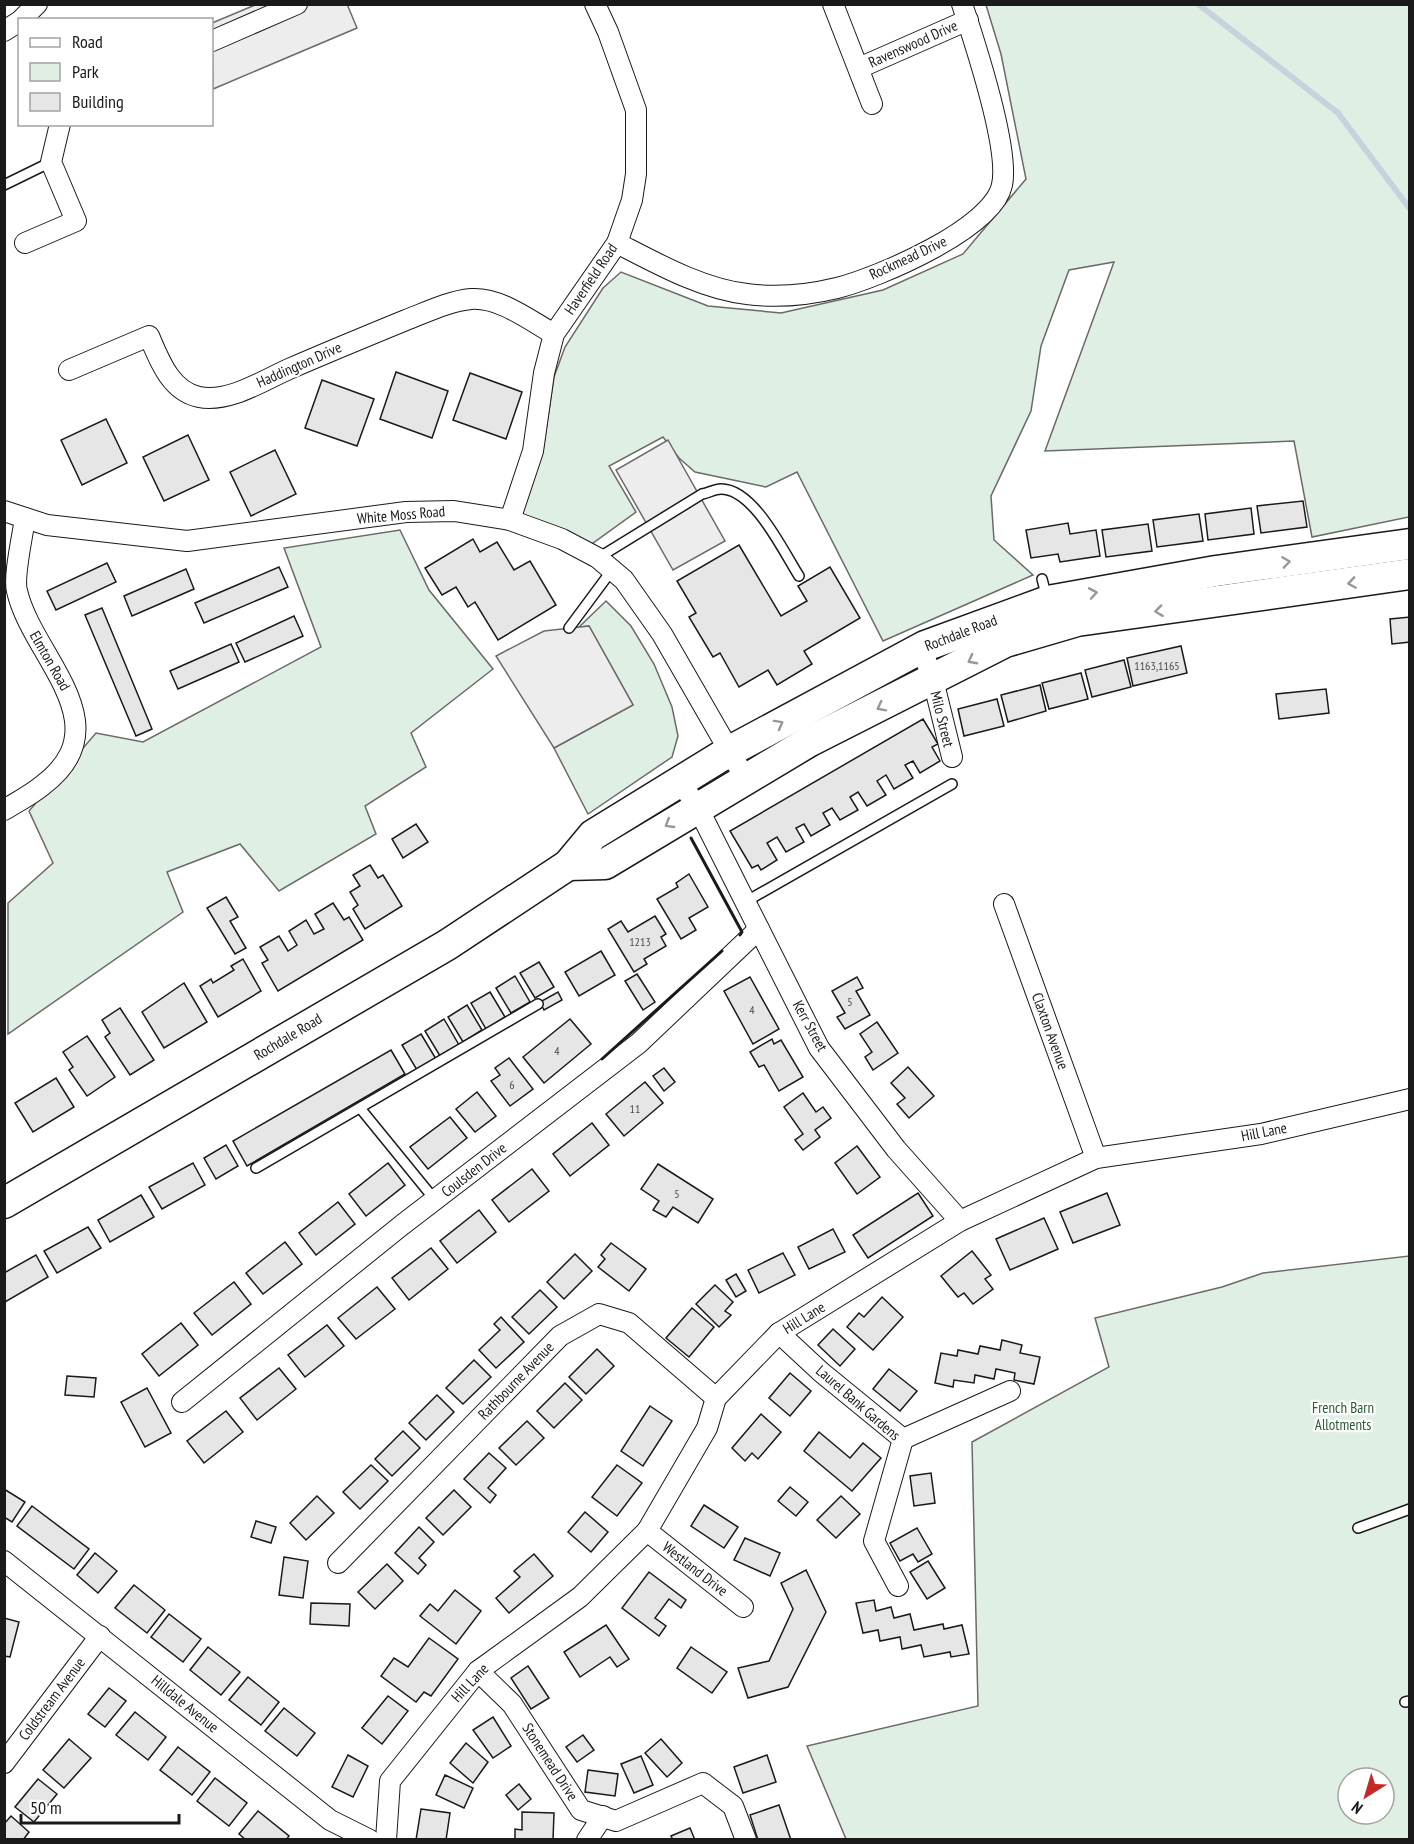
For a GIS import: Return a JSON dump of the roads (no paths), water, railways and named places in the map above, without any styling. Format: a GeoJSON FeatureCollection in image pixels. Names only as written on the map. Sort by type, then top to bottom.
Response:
{"type":"FeatureCollection","features":[{"type":"Feature","properties":{"kind":"main road","name":"Rochdale Road"},"geometry":{"type":"LineString","coordinates":[[4,1203],[447,945],[568,865],[593,835],[728,752],[921,647],[1045,590],[1216,571],[1410,544]]}},
{"type":"Feature","properties":{"kind":"main road","name":"Rochdale Road"},"geometry":{"type":"LineString","coordinates":[[568,865],[604,864],[810,741],[1005,642],[1077,621],[1410,574]]}},
{"type":"Feature","properties":{"kind":"street"},"geometry":{"type":"LineString","coordinates":[[23,18],[37,4]]}},
{"type":"Feature","properties":{"kind":"street"},"geometry":{"type":"LineString","coordinates":[[213,41],[297,4]]}},
{"type":"Feature","properties":{"kind":"street","name":"Haverfield Road"},"geometry":{"type":"LineString","coordinates":[[510,520],[533,451],[544,373],[554,334],[616,243],[632,200],[636,174],[636,110],[608,32],[595,4]]}},
{"type":"Feature","properties":{"kind":"street","name":"Ravenswood Drive"},"geometry":{"type":"LineString","coordinates":[[833,4],[872,104]]}},
{"type":"Feature","properties":{"kind":"street","name":"Rockmead Drive"},"geometry":{"type":"LineString","coordinates":[[616,243],[679,274],[746,294],[793,296],[854,283],[937,247],[985,213],[1001,188],[1003,177],[997,131],[965,12]]}},
{"type":"Feature","properties":{"kind":"street","name":"Ravenswood Drive"},"geometry":{"type":"LineString","coordinates":[[859,68],[965,12]]}},
{"type":"Feature","properties":{"kind":"street"},"geometry":{"type":"LineString","coordinates":[[4,32],[18,22]]}},
{"type":"Feature","properties":{"kind":"street"},"geometry":{"type":"LineString","coordinates":[[25,243],[76,221],[51,162],[61,126]]}},
{"type":"Feature","properties":{"kind":"street","name":"Haddington Drive"},"geometry":{"type":"LineString","coordinates":[[69,370],[149,336],[166,372],[180,387],[197,396],[216,397],[240,392],[342,345],[447,304],[473,299],[500,304],[554,334]]}},
{"type":"Feature","properties":{"kind":"street","name":"White Moss Road"},"geometry":{"type":"LineString","coordinates":[[4,512],[46,525],[187,541],[406,512],[454,511],[510,520],[562,538],[605,564],[624,580],[662,634],[745,778]]}},
{"type":"Feature","properties":{"kind":"street","name":"Elmton Road"},"geometry":{"type":"LineString","coordinates":[[4,810],[43,786],[63,765],[74,742],[76,723],[72,700],[10,589],[25,518]]}},
{"type":"Feature","properties":{"kind":"street","name":"Milo Street"},"geometry":{"type":"LineString","coordinates":[[921,647],[933,680],[952,757]]}},
{"type":"Feature","properties":{"kind":"street","name":"Kerr Street"},"geometry":{"type":"LineString","coordinates":[[681,781],[697,807],[819,1048],[896,1149],[960,1221]]}},
{"type":"Feature","properties":{"kind":"street","name":"Claxton Avenue"},"geometry":{"type":"LineString","coordinates":[[1004,904],[1096,1158]]}},
{"type":"Feature","properties":{"kind":"street","name":"Coulsden Drive"},"geometry":{"type":"LineString","coordinates":[[182,1402],[435,1200],[639,1043],[759,929]]}},
{"type":"Feature","properties":{"kind":"street","name":"Hill Lane"},"geometry":{"type":"LineString","coordinates":[[386,1839],[390,1781],[478,1671],[580,1597],[647,1530],[707,1428],[716,1398],[779,1333],[960,1221],[1096,1158],[1261,1134],[1410,1098]]}},
{"type":"Feature","properties":{"kind":"street","name":"Rathbourne Avenue"},"geometry":{"type":"LineString","coordinates":[[338,1563],[560,1336],[599,1314],[629,1323],[716,1398]]}},
{"type":"Feature","properties":{"kind":"street","name":"Laurel Bank Gardens"},"geometry":{"type":"LineString","coordinates":[[779,1333],[821,1372],[903,1439],[874,1541],[898,1586]]}},
{"type":"Feature","properties":{"kind":"street"},"geometry":{"type":"LineString","coordinates":[[903,1439],[1010,1391]]}},
{"type":"Feature","properties":{"kind":"street","name":"Westland Drive"},"geometry":{"type":"LineString","coordinates":[[647,1530],[743,1607]]}},
{"type":"Feature","properties":{"kind":"street","name":"Hilldale Avenue"},"geometry":{"type":"LineString","coordinates":[[4,1561],[330,1820],[370,1839]]}},
{"type":"Feature","properties":{"kind":"street","name":"Coldstream Avenue"},"geometry":{"type":"LineString","coordinates":[[4,1762],[100,1636]]}},
{"type":"Feature","properties":{"kind":"street","name":"Stonemead Drive"},"geometry":{"type":"LineString","coordinates":[[478,1671],[512,1704],[581,1810],[616,1821],[703,1783],[733,1806],[746,1839]]}},
{"type":"Feature","properties":{"kind":"street"},"geometry":{"type":"LineString","coordinates":[[587,1839],[603,1816]]}},
{"type":"Feature","properties":{"kind":"lane"},"geometry":{"type":"LineString","coordinates":[[4,184],[51,162]]}},
{"type":"Feature","properties":{"kind":"lane"},"geometry":{"type":"LineString","coordinates":[[568,628],[605,564],[702,494],[721,489],[741,495],[758,512],[799,576]]}},
{"type":"Feature","properties":{"kind":"lane"},"geometry":{"type":"LineString","coordinates":[[745,902],[952,784]]}},
{"type":"Feature","properties":{"kind":"lane"},"geometry":{"type":"LineString","coordinates":[[256,1168],[538,1004]]}},
{"type":"Feature","properties":{"kind":"lane"},"geometry":{"type":"LineString","coordinates":[[360,1108],[435,1200]]}},
{"type":"Feature","properties":{"kind":"lane"},"geometry":{"type":"LineString","coordinates":[[1358,1528],[1410,1509]]}},
{"type":"Feature","properties":{"kind":"waterway"},"geometry":{"type":"LineString","coordinates":[[1198,4],[1338,113],[1410,209]]}},
{"type":"Feature","properties":{"kind":"park label","name":"French Barn Allotments"},"geometry":{"type":"Point","coordinates":[1343,1416]}}]}
